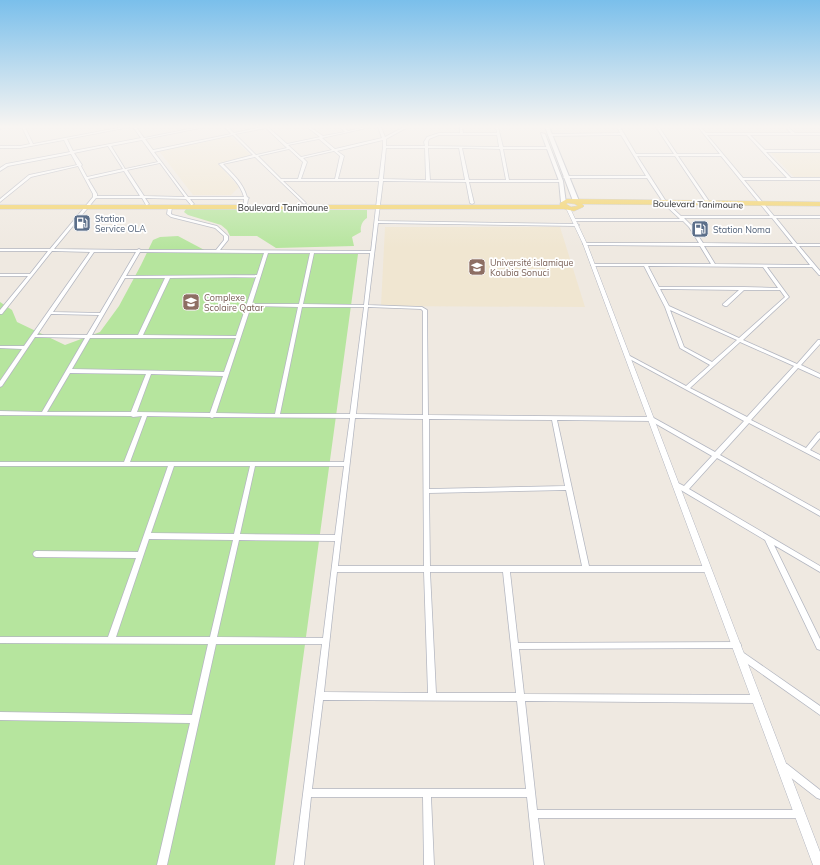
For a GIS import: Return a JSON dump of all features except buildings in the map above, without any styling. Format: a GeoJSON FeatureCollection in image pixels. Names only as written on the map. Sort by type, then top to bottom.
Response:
{"type":"FeatureCollection","features":[{"type":"Feature","properties":{"kind":"main road"},"geometry":{"type":"LineString","coordinates":[[556,167],[569,211]]}},
{"type":"Feature","properties":{"kind":"main road"},"geometry":{"type":"LineString","coordinates":[[561,167],[577,205]]}},
{"type":"Feature","properties":{"kind":"main road","name":"Boulevard Tanimoune"},"geometry":{"type":"LineString","coordinates":[[89,206],[192,204],[246,201],[569,211],[577,205],[764,206],[820,204]]}},
{"type":"Feature","properties":{"kind":"main road","name":"Boulevard Tanimoune"},"geometry":{"type":"LineString","coordinates":[[0,204],[170,207],[472,203],[569,211]]}},
{"type":"Feature","properties":{"kind":"main road","name":"Boulevard Tanimoune"},"geometry":{"type":"LineString","coordinates":[[667,206],[709,204],[820,208]]}},
{"type":"Feature","properties":{"kind":"street"},"geometry":{"type":"LineString","coordinates":[[0,204],[30,176],[69,167]]}},
{"type":"Feature","properties":{"kind":"street"},"geometry":{"type":"LineString","coordinates":[[81,167],[95,197]]}},
{"type":"Feature","properties":{"kind":"street"},"geometry":{"type":"LineString","coordinates":[[123,167],[147,204]]}},
{"type":"Feature","properties":{"kind":"street"},"geometry":{"type":"LineString","coordinates":[[87,178],[137,167]]}},
{"type":"Feature","properties":{"kind":"street"},"geometry":{"type":"LineString","coordinates":[[165,167],[192,204]]}},
{"type":"Feature","properties":{"kind":"street"},"geometry":{"type":"LineString","coordinates":[[95,197],[187,197],[246,201],[239,184],[224,167]]}},
{"type":"Feature","properties":{"kind":"street"},"geometry":{"type":"LineString","coordinates":[[267,167],[304,203]]}},
{"type":"Feature","properties":{"kind":"street"},"geometry":{"type":"LineString","coordinates":[[299,180],[303,167]]}},
{"type":"Feature","properties":{"kind":"street"},"geometry":{"type":"LineString","coordinates":[[336,180],[339,167]]}},
{"type":"Feature","properties":{"kind":"street"},"geometry":{"type":"LineString","coordinates":[[299,865],[383,167]]}},
{"type":"Feature","properties":{"kind":"street"},"geometry":{"type":"LineString","coordinates":[[427,167],[428,181]]}},
{"type":"Feature","properties":{"kind":"street"},"geometry":{"type":"LineString","coordinates":[[464,167],[472,203]]}},
{"type":"Feature","properties":{"kind":"street"},"geometry":{"type":"LineString","coordinates":[[505,167],[508,181]]}},
{"type":"Feature","properties":{"kind":"street"},"geometry":{"type":"LineString","coordinates":[[642,167],[667,206],[683,218],[690,226],[714,265]]}},
{"type":"Feature","properties":{"kind":"street"},"geometry":{"type":"LineString","coordinates":[[684,167],[709,204]]}},
{"type":"Feature","properties":{"kind":"street"},"geometry":{"type":"LineString","coordinates":[[732,167],[820,274]]}},
{"type":"Feature","properties":{"kind":"street"},"geometry":{"type":"LineString","coordinates":[[779,167],[790,179]]}},
{"type":"Feature","properties":{"kind":"street"},"geometry":{"type":"LineString","coordinates":[[565,177],[648,177]]}},
{"type":"Feature","properties":{"kind":"street"},"geometry":{"type":"LineString","coordinates":[[742,179],[820,179]]}},
{"type":"Feature","properties":{"kind":"street"},"geometry":{"type":"LineString","coordinates":[[280,180],[561,181]]}},
{"type":"Feature","properties":{"kind":"street"},"geometry":{"type":"LineString","coordinates":[[0,313],[95,197]]}},
{"type":"Feature","properties":{"kind":"street"},"geometry":{"type":"LineString","coordinates":[[170,207],[169,214],[172,216],[216,227],[221,230],[226,236],[226,240],[217,251]]}},
{"type":"Feature","properties":{"kind":"street"},"geometry":{"type":"LineString","coordinates":[[377,222],[569,211],[683,218],[820,217]]}},
{"type":"Feature","properties":{"kind":"street"},"geometry":{"type":"LineString","coordinates":[[569,211],[585,244],[652,419],[741,655],[780,765],[819,865]]}},
{"type":"Feature","properties":{"kind":"street"},"geometry":{"type":"LineString","coordinates":[[585,244],[820,245]]}},
{"type":"Feature","properties":{"kind":"street"},"geometry":{"type":"LineString","coordinates":[[0,250],[51,249],[373,252]]}},
{"type":"Feature","properties":{"kind":"street"},"geometry":{"type":"LineString","coordinates":[[0,385],[94,250]]}},
{"type":"Feature","properties":{"kind":"street"},"geometry":{"type":"LineString","coordinates":[[43,414],[87,336],[139,250]]}},
{"type":"Feature","properties":{"kind":"street"},"geometry":{"type":"LineString","coordinates":[[212,416],[267,251]]}},
{"type":"Feature","properties":{"kind":"street"},"geometry":{"type":"LineString","coordinates":[[277,416],[312,251]]}},
{"type":"Feature","properties":{"kind":"street"},"geometry":{"type":"LineString","coordinates":[[593,265],[814,266]]}},
{"type":"Feature","properties":{"kind":"street"},"geometry":{"type":"LineString","coordinates":[[645,265],[667,307],[682,348],[712,364]]}},
{"type":"Feature","properties":{"kind":"street"},"geometry":{"type":"LineString","coordinates":[[687,388],[787,297],[764,266]]}},
{"type":"Feature","properties":{"kind":"street"},"geometry":{"type":"LineString","coordinates":[[0,275],[30,275]]}},
{"type":"Feature","properties":{"kind":"street"},"geometry":{"type":"LineString","coordinates":[[123,277],[259,276]]}},
{"type":"Feature","properties":{"kind":"street"},"geometry":{"type":"LineString","coordinates":[[140,336],[168,277]]}},
{"type":"Feature","properties":{"kind":"street"},"geometry":{"type":"LineString","coordinates":[[657,288],[781,289]]}},
{"type":"Feature","properties":{"kind":"street"},"geometry":{"type":"LineString","coordinates":[[725,305],[744,288]]}},
{"type":"Feature","properties":{"kind":"street"},"geometry":{"type":"LineString","coordinates":[[0,304],[7,304]]}},
{"type":"Feature","properties":{"kind":"street"},"geometry":{"type":"LineString","coordinates":[[249,305],[366,306],[422,308],[425,310],[427,569],[432,697]]}},
{"type":"Feature","properties":{"kind":"street"},"geometry":{"type":"LineString","coordinates":[[667,307],[820,376]]}},
{"type":"Feature","properties":{"kind":"street"},"geometry":{"type":"LineString","coordinates":[[50,313],[101,314]]}},
{"type":"Feature","properties":{"kind":"street"},"geometry":{"type":"LineString","coordinates":[[34,336],[238,337]]}},
{"type":"Feature","properties":{"kind":"street"},"geometry":{"type":"LineString","coordinates":[[685,489],[820,341]]}},
{"type":"Feature","properties":{"kind":"street"},"geometry":{"type":"LineString","coordinates":[[0,348],[25,348]]}},
{"type":"Feature","properties":{"kind":"street"},"geometry":{"type":"LineString","coordinates":[[628,357],[820,458]]}},
{"type":"Feature","properties":{"kind":"street"},"geometry":{"type":"LineString","coordinates":[[68,371],[226,374]]}},
{"type":"Feature","properties":{"kind":"street"},"geometry":{"type":"LineString","coordinates":[[133,415],[149,372]]}},
{"type":"Feature","properties":{"kind":"street"},"geometry":{"type":"LineString","coordinates":[[0,413],[652,419],[820,514]]}},
{"type":"Feature","properties":{"kind":"street"},"geometry":{"type":"LineString","coordinates":[[126,464],[145,415]]}},
{"type":"Feature","properties":{"kind":"street"},"geometry":{"type":"LineString","coordinates":[[554,418],[586,569]]}},
{"type":"Feature","properties":{"kind":"street"},"geometry":{"type":"LineString","coordinates":[[807,451],[820,434]]}},
{"type":"Feature","properties":{"kind":"street"},"geometry":{"type":"LineString","coordinates":[[0,464],[347,464]]}},
{"type":"Feature","properties":{"kind":"street"},"geometry":{"type":"LineString","coordinates":[[111,640],[172,464]]}},
{"type":"Feature","properties":{"kind":"street"},"geometry":{"type":"LineString","coordinates":[[162,865],[194,719],[254,464]]}},
{"type":"Feature","properties":{"kind":"street"},"geometry":{"type":"LineString","coordinates":[[676,484],[820,569]]}},
{"type":"Feature","properties":{"kind":"street"},"geometry":{"type":"LineString","coordinates":[[427,491],[569,488]]}},
{"type":"Feature","properties":{"kind":"street"},"geometry":{"type":"LineString","coordinates":[[147,536],[338,538]]}},
{"type":"Feature","properties":{"kind":"street"},"geometry":{"type":"LineString","coordinates":[[768,538],[820,647]]}},
{"type":"Feature","properties":{"kind":"street"},"geometry":{"type":"LineString","coordinates":[[36,554],[141,555]]}},
{"type":"Feature","properties":{"kind":"street"},"geometry":{"type":"LineString","coordinates":[[506,569],[538,865]]}},
{"type":"Feature","properties":{"kind":"street"},"geometry":{"type":"LineString","coordinates":[[335,570],[708,569]]}},
{"type":"Feature","properties":{"kind":"street"},"geometry":{"type":"LineString","coordinates":[[0,640],[326,641]]}},
{"type":"Feature","properties":{"kind":"street"},"geometry":{"type":"LineString","coordinates":[[515,646],[737,645]]}},
{"type":"Feature","properties":{"kind":"street"},"geometry":{"type":"LineString","coordinates":[[741,655],[820,711]]}},
{"type":"Feature","properties":{"kind":"street"},"geometry":{"type":"LineString","coordinates":[[319,696],[757,699]]}},
{"type":"Feature","properties":{"kind":"street"},"geometry":{"type":"LineString","coordinates":[[0,716],[194,719]]}},
{"type":"Feature","properties":{"kind":"street"},"geometry":{"type":"LineString","coordinates":[[780,765],[820,795]]}},
{"type":"Feature","properties":{"kind":"street"},"geometry":{"type":"LineString","coordinates":[[308,793],[530,793]]}},
{"type":"Feature","properties":{"kind":"street"},"geometry":{"type":"LineString","coordinates":[[427,793],[429,865]]}},
{"type":"Feature","properties":{"kind":"street"},"geometry":{"type":"LineString","coordinates":[[533,814],[799,814]]}},
{"type":"Feature","properties":{"kind":"shaded area"},"geometry":{"type":"Polygon","coordinates":[[[172,167],[221,167],[239,187],[231,195],[193,195],[172,167]]]}},
{"type":"Feature","properties":{"kind":"shaded area"},"geometry":{"type":"Polygon","coordinates":[[[785,167],[820,167],[820,177],[794,177],[785,167]]]}},
{"type":"Feature","properties":{"kind":"shaded area","name":"Université islamique Koubia Sonuci"},"geometry":{"type":"Polygon","coordinates":[[[385,227],[560,227],[585,307],[381,306],[385,227]]]}},
{"type":"Feature","properties":{"kind":"green space"},"geometry":{"type":"Polygon","coordinates":[[[186,209],[367,210],[367,218],[362,224],[361,232],[352,237],[354,246],[276,248],[257,236],[230,236],[227,230],[221,225],[188,215],[184,212],[186,209]]]}},
{"type":"Feature","properties":{"kind":"green space"},"geometry":{"type":"Polygon","coordinates":[[[178,236],[210,253],[358,254],[275,865],[0,865],[0,302],[12,310],[17,322],[65,345],[100,332],[119,306],[153,240],[160,237],[178,236]]]}},
{"type":"Feature","properties":{"kind":"place","name":"Station Service OLA"},"geometry":{"type":"Point","coordinates":[82,223]}},
{"type":"Feature","properties":{"kind":"place","name":"Station Noma"},"geometry":{"type":"Point","coordinates":[700,229]}},
{"type":"Feature","properties":{"kind":"place","name":"Université islamique Koubia Sonuci"},"geometry":{"type":"Point","coordinates":[477,267]}},
{"type":"Feature","properties":{"kind":"place","name":"Complexe Scolaire Qatar"},"geometry":{"type":"Point","coordinates":[191,302]}}]}
